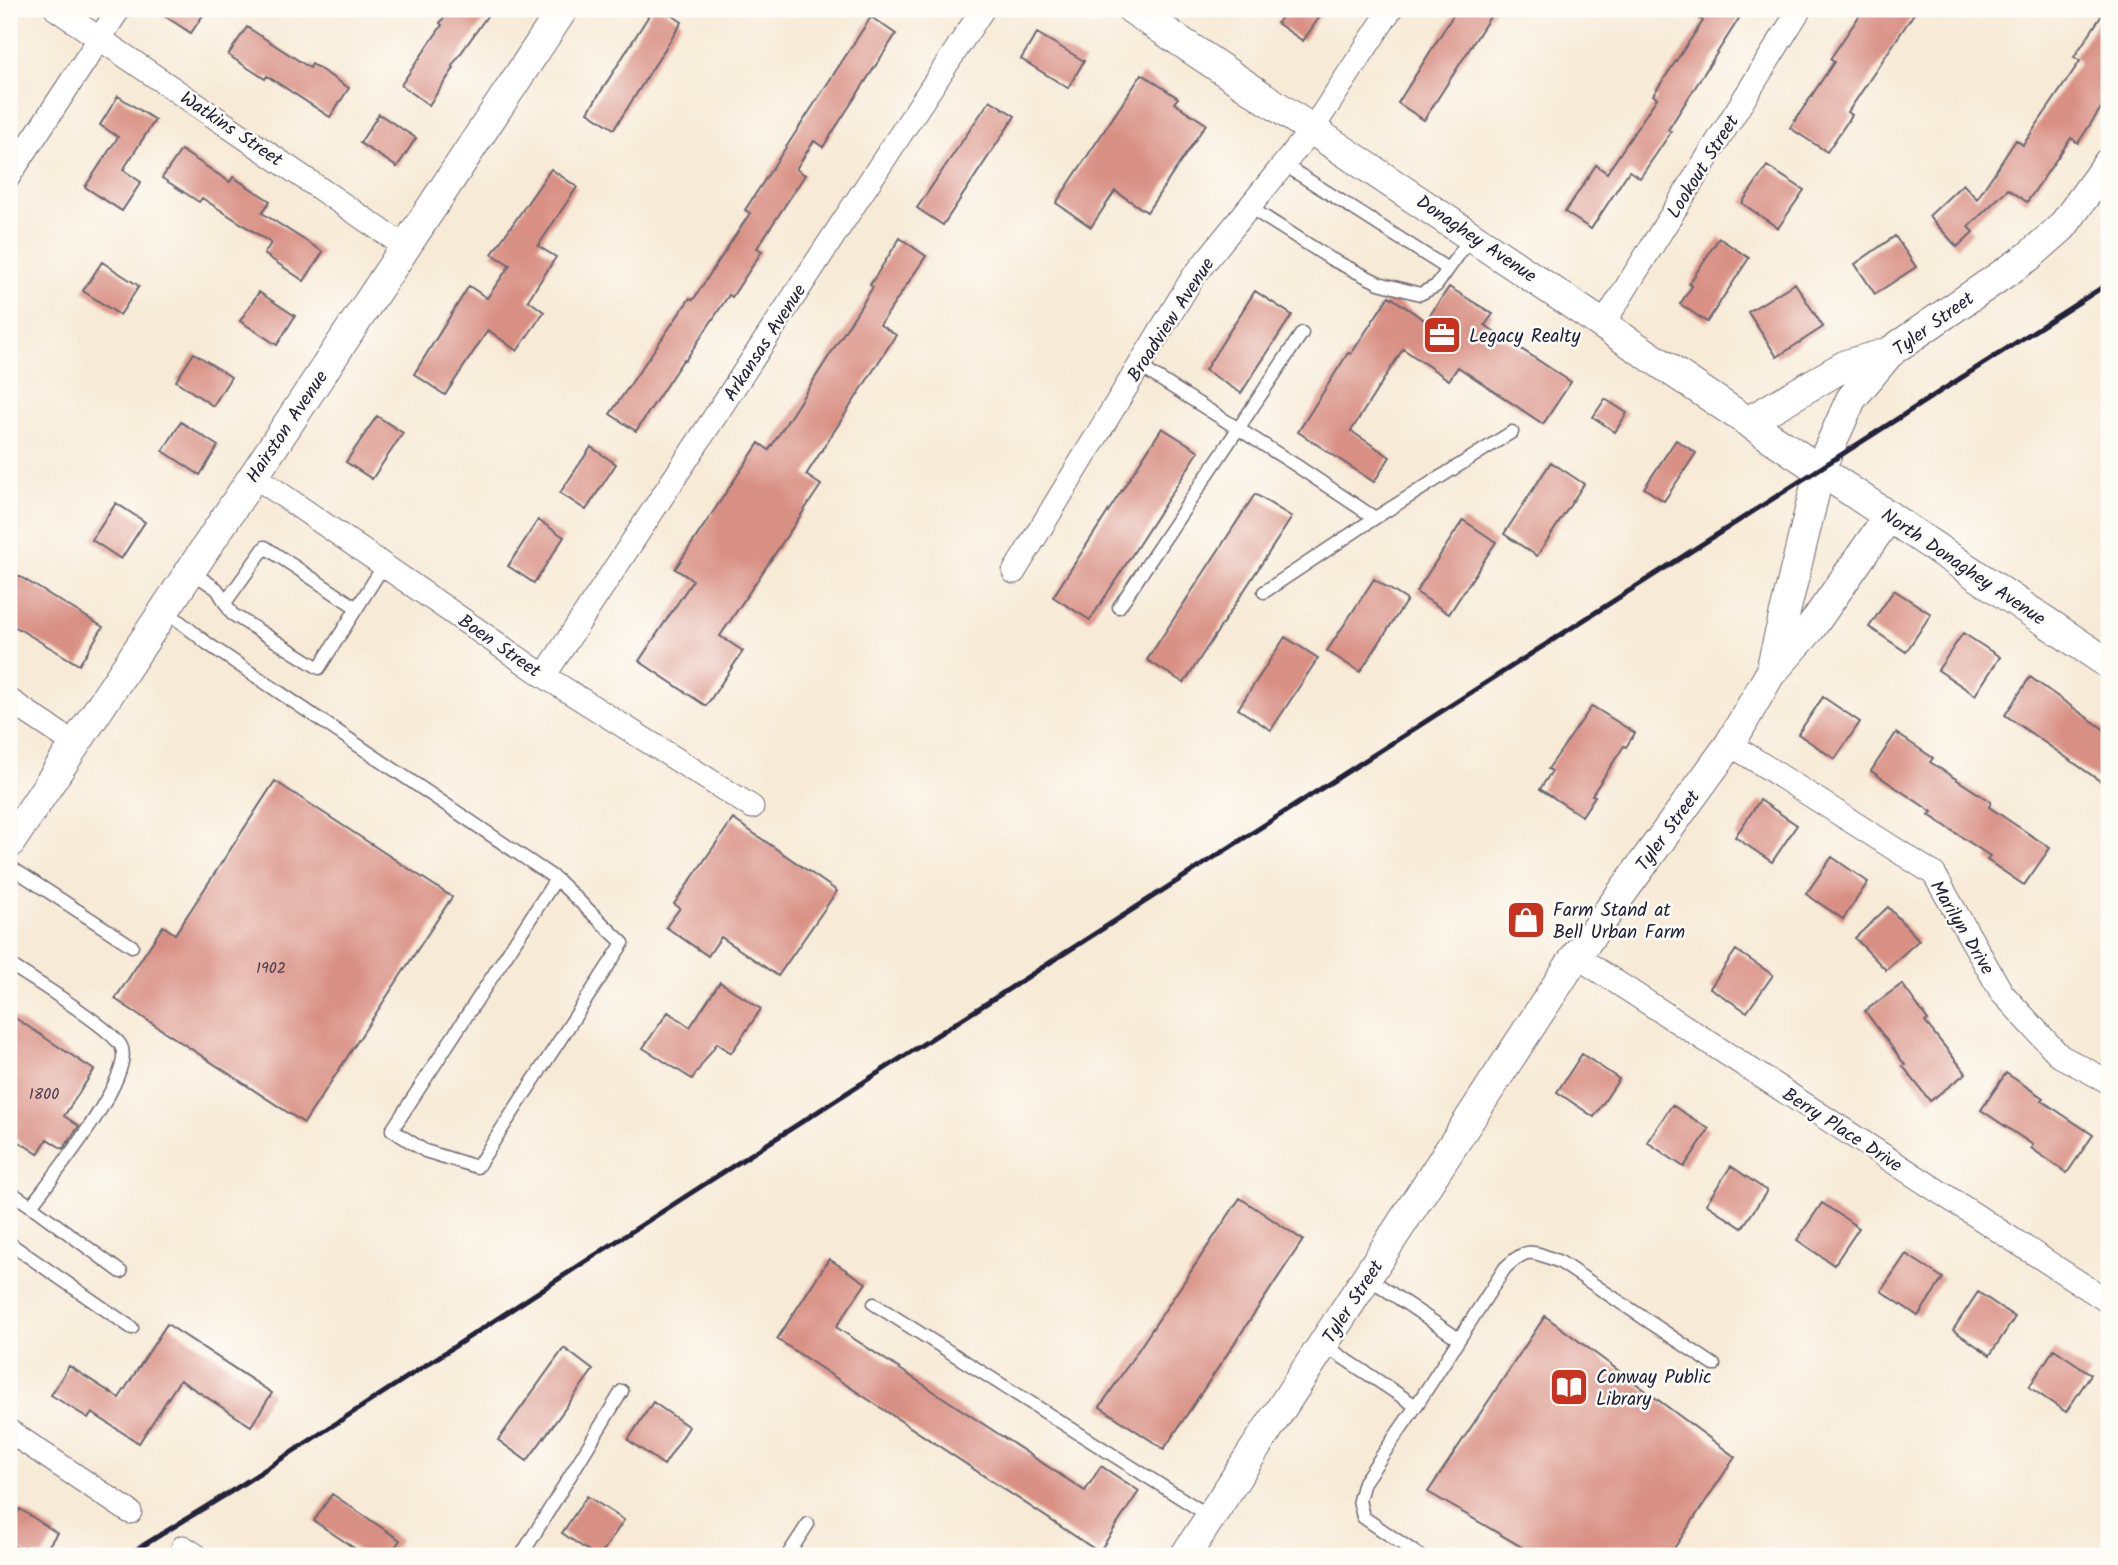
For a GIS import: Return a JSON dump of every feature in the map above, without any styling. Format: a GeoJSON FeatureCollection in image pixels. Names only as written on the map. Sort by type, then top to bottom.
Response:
{"type":"FeatureCollection","features":[{"type":"Feature","properties":{"kind":"street","name":"Watkins Street"},"geometry":{"type":"LineString","coordinates":[[57,9],[407,248]]}},
{"type":"Feature","properties":{"kind":"street"},"geometry":{"type":"LineString","coordinates":[[9,176],[119,9]]}},
{"type":"Feature","properties":{"kind":"street","name":"Hairston Avenue"},"geometry":{"type":"LineString","coordinates":[[9,844],[407,248],[563,9]]}},
{"type":"Feature","properties":{"kind":"street","name":"Arkansas Avenue"},"geometry":{"type":"LineString","coordinates":[[544,676],[983,9]]}},
{"type":"Feature","properties":{"kind":"street","name":"Donaghey Avenue"},"geometry":{"type":"LineString","coordinates":[[1132,9],[1820,469]]}},
{"type":"Feature","properties":{"kind":"street","name":"Broadview Avenue"},"geometry":{"type":"LineString","coordinates":[[1014,572],[1193,277],[1313,128],[1391,9]]}},
{"type":"Feature","properties":{"kind":"street","name":"Lookout Street"},"geometry":{"type":"LineString","coordinates":[[1604,324],[1800,9]]}},
{"type":"Feature","properties":{"kind":"street","name":"Tyler Street"},"geometry":{"type":"LineString","coordinates":[[1185,1556],[1576,956],[1730,744],[1770,674],[1820,469],[1851,399],[1891,351],[2028,257],[2062,227],[2109,162]]}},
{"type":"Feature","properties":{"kind":"street"},"geometry":{"type":"LineString","coordinates":[[1749,421],[1846,365],[1891,351]]}},
{"type":"Feature","properties":{"kind":"street","name":"North Donaghey Avenue"},"geometry":{"type":"LineString","coordinates":[[1820,469],[2109,664]]}},
{"type":"Feature","properties":{"kind":"street","name":"Boen Street"},"geometry":{"type":"LineString","coordinates":[[253,475],[544,676],[752,807]]}},
{"type":"Feature","properties":{"kind":"street"},"geometry":{"type":"LineString","coordinates":[[1770,674],[1810,629],[1889,516]]}},
{"type":"Feature","properties":{"kind":"street"},"geometry":{"type":"LineString","coordinates":[[9,700],[75,744]]}},
{"type":"Feature","properties":{"kind":"street","name":"Marilyn Drive"},"geometry":{"type":"LineString","coordinates":[[1730,744],[1934,874],[2002,993],[2060,1056],[2109,1082]]}},
{"type":"Feature","properties":{"kind":"street","name":"Berry Place Drive"},"geometry":{"type":"LineString","coordinates":[[1576,956],[2109,1301]]}},
{"type":"Feature","properties":{"kind":"street"},"geometry":{"type":"LineString","coordinates":[[9,1431],[131,1512]]}},
{"type":"Feature","properties":{"kind":"lane"},"geometry":{"type":"LineString","coordinates":[[1283,164],[1448,270]]}},
{"type":"Feature","properties":{"kind":"lane"},"geometry":{"type":"LineString","coordinates":[[1249,207],[1331,259],[1379,283],[1420,294],[1436,286],[1473,235]]}},
{"type":"Feature","properties":{"kind":"lane"},"geometry":{"type":"LineString","coordinates":[[1119,607],[1302,333]]}},
{"type":"Feature","properties":{"kind":"lane"},"geometry":{"type":"LineString","coordinates":[[1139,366],[1375,518]]}},
{"type":"Feature","properties":{"kind":"lane"},"geometry":{"type":"LineString","coordinates":[[1264,592],[1512,432]]}},
{"type":"Feature","properties":{"kind":"lane"},"geometry":{"type":"LineString","coordinates":[[225,603],[265,547],[357,608]]}},
{"type":"Feature","properties":{"kind":"lane"},"geometry":{"type":"LineString","coordinates":[[190,570],[217,589],[232,614],[319,668],[384,565]]}},
{"type":"Feature","properties":{"kind":"lane"},"geometry":{"type":"LineString","coordinates":[[164,609],[208,644],[556,879],[623,943],[477,1167],[425,1151],[392,1130],[556,879]]}},
{"type":"Feature","properties":{"kind":"lane"},"geometry":{"type":"LineString","coordinates":[[9,866],[132,946]]}},
{"type":"Feature","properties":{"kind":"lane"},"geometry":{"type":"LineString","coordinates":[[9,964],[108,1032],[122,1047],[124,1063],[97,1118],[31,1206]]}},
{"type":"Feature","properties":{"kind":"lane"},"geometry":{"type":"LineString","coordinates":[[9,1191],[121,1272]]}},
{"type":"Feature","properties":{"kind":"lane"},"geometry":{"type":"LineString","coordinates":[[9,1243],[132,1328]]}},
{"type":"Feature","properties":{"kind":"lane"},"geometry":{"type":"LineString","coordinates":[[1420,1556],[1363,1517],[1359,1500],[1364,1482],[1505,1268],[1520,1254],[1532,1251],[1560,1262],[1714,1365]]}},
{"type":"Feature","properties":{"kind":"lane"},"geometry":{"type":"LineString","coordinates":[[1367,1278],[1459,1339]]}},
{"type":"Feature","properties":{"kind":"lane"},"geometry":{"type":"LineString","coordinates":[[874,1304],[1212,1518]]}},
{"type":"Feature","properties":{"kind":"lane"},"geometry":{"type":"LineString","coordinates":[[1324,1345],[1416,1406]]}},
{"type":"Feature","properties":{"kind":"lane"},"geometry":{"type":"LineString","coordinates":[[521,1556],[622,1391]]}},
{"type":"Feature","properties":{"kind":"lane"},"geometry":{"type":"LineString","coordinates":[[787,1556],[808,1524]]}},
{"type":"Feature","properties":{"kind":"building"},"geometry":{"type":"Polygon","coordinates":[[[154,9],[207,9],[191,33],[154,9]]]}},
{"type":"Feature","properties":{"kind":"building"},"geometry":{"type":"Polygon","coordinates":[[[450,9],[492,9],[452,66],[454,68],[429,105],[401,85],[450,9]]]}},
{"type":"Feature","properties":{"kind":"building"},"geometry":{"type":"Polygon","coordinates":[[[653,9],[662,9],[682,22],[614,129],[588,112],[653,9]]]}},
{"type":"Feature","properties":{"kind":"building"},"geometry":{"type":"Polygon","coordinates":[[[1287,9],[1325,9],[1303,41],[1277,23],[1287,9]]]}},
{"type":"Feature","properties":{"kind":"building"},"geometry":{"type":"Polygon","coordinates":[[[1457,9],[1495,9],[1424,120],[1398,103],[1457,9]]]}},
{"type":"Feature","properties":{"kind":"building"},"geometry":{"type":"Polygon","coordinates":[[[1684,9],[1745,9],[1640,178],[1629,171],[1591,229],[1565,212],[1596,165],[1607,173],[1657,98],[1653,95],[1703,21],[1684,9]]]}},
{"type":"Feature","properties":{"kind":"building"},"geometry":{"type":"Polygon","coordinates":[[[1864,9],[1917,9],[1848,112],[1852,115],[1827,152],[1790,128],[1834,62],[1830,59],[1864,9]]]}},
{"type":"Feature","properties":{"kind":"building"},"geometry":{"type":"Polygon","coordinates":[[[2106,9],[2109,9],[2109,96],[2078,143],[2071,138],[2027,202],[2008,189],[1968,227],[1973,232],[1957,247],[1929,216],[1963,184],[1977,199],[2016,140],[2023,145],[2080,61],[2074,57],[2106,9]]]}},
{"type":"Feature","properties":{"kind":"building"},"geometry":{"type":"Polygon","coordinates":[[[871,17],[896,34],[823,147],[814,141],[796,169],[805,175],[757,248],[762,251],[732,297],[729,295],[685,361],[683,360],[636,431],[610,414],[690,298],[693,300],[750,213],[745,210],[871,17]]]}},
{"type":"Feature","properties":{"kind":"building"},"geometry":{"type":"Polygon","coordinates":[[[247,27],[310,68],[312,64],[349,88],[330,117],[267,76],[265,79],[228,55],[247,27]]]}},
{"type":"Feature","properties":{"kind":"building"},"geometry":{"type":"Polygon","coordinates":[[[1037,33],[1084,61],[1068,88],[1021,59],[1037,33]]]}},
{"type":"Feature","properties":{"kind":"building"},"geometry":{"type":"Polygon","coordinates":[[[1142,74],[1178,98],[1174,103],[1206,124],[1147,212],[1115,191],[1091,227],[1056,203],[1142,74]]]}},
{"type":"Feature","properties":{"kind":"building"},"geometry":{"type":"Polygon","coordinates":[[[118,96],[155,120],[123,170],[141,182],[122,211],[85,187],[118,137],[100,125],[118,96]]]}},
{"type":"Feature","properties":{"kind":"building"},"geometry":{"type":"Polygon","coordinates":[[[990,100],[1015,116],[943,225],[917,208],[990,100]]]}},
{"type":"Feature","properties":{"kind":"building"},"geometry":{"type":"Polygon","coordinates":[[[379,114],[416,138],[397,167],[360,143],[379,114]]]}},
{"type":"Feature","properties":{"kind":"building"},"geometry":{"type":"Polygon","coordinates":[[[181,150],[230,182],[233,177],[270,201],[262,213],[323,252],[304,281],[264,254],[271,243],[202,198],[199,202],[162,178],[181,150]]]}},
{"type":"Feature","properties":{"kind":"building"},"geometry":{"type":"Polygon","coordinates":[[[1767,166],[1804,190],[1778,228],[1742,203],[1767,166]]]}},
{"type":"Feature","properties":{"kind":"building"},"geometry":{"type":"Polygon","coordinates":[[[551,169],[577,187],[538,246],[556,257],[528,300],[544,312],[517,351],[488,330],[445,395],[414,374],[469,286],[487,298],[510,265],[492,254],[551,169]]]}},
{"type":"Feature","properties":{"kind":"building"},"geometry":{"type":"Polygon","coordinates":[[[1895,236],[1916,267],[1875,294],[1855,264],[1895,236]]]}},
{"type":"Feature","properties":{"kind":"building"},"geometry":{"type":"Polygon","coordinates":[[[900,238],[926,256],[880,325],[896,335],[806,475],[821,485],[720,636],[743,651],[706,706],[639,661],[693,580],[675,569],[759,443],[769,450],[873,287],[870,285],[900,238]]]}},
{"type":"Feature","properties":{"kind":"building"},"geometry":{"type":"Polygon","coordinates":[[[1719,238],[1749,258],[1707,322],[1680,304],[1692,286],[1689,284],[1719,238]]]}},
{"type":"Feature","properties":{"kind":"building"},"geometry":{"type":"Polygon","coordinates":[[[102,262],[139,286],[120,315],[83,291],[102,262]]]}},
{"type":"Feature","properties":{"kind":"building"},"geometry":{"type":"Polygon","coordinates":[[[1795,283],[1823,327],[1777,357],[1748,312],[1795,283]]]}},
{"type":"Feature","properties":{"kind":"building"},"geometry":{"type":"Polygon","coordinates":[[[1449,287],[1493,314],[1485,325],[1571,382],[1543,424],[1458,367],[1449,380],[1403,349],[1351,431],[1390,457],[1374,482],[1298,432],[1348,353],[1351,354],[1389,296],[1426,321],[1449,287]]]}},
{"type":"Feature","properties":{"kind":"building"},"geometry":{"type":"Polygon","coordinates":[[[1255,291],[1292,315],[1241,393],[1205,370],[1255,291]]]}},
{"type":"Feature","properties":{"kind":"building"},"geometry":{"type":"Polygon","coordinates":[[[259,292],[295,316],[277,345],[240,321],[259,292]]]}},
{"type":"Feature","properties":{"kind":"building"},"geometry":{"type":"Polygon","coordinates":[[[194,353],[231,377],[213,406],[176,381],[194,353]]]}},
{"type":"Feature","properties":{"kind":"building"},"geometry":{"type":"Polygon","coordinates":[[[1605,399],[1627,413],[1615,432],[1593,417],[1605,399]]]}},
{"type":"Feature","properties":{"kind":"building"},"geometry":{"type":"Polygon","coordinates":[[[377,416],[403,433],[372,479],[346,462],[377,416]]]}},
{"type":"Feature","properties":{"kind":"building"},"geometry":{"type":"Polygon","coordinates":[[[181,422],[218,446],[200,475],[163,451],[181,422]]]}},
{"type":"Feature","properties":{"kind":"building"},"geometry":{"type":"Polygon","coordinates":[[[1162,428],[1199,451],[1090,620],[1053,597],[1162,428]]]}},
{"type":"Feature","properties":{"kind":"building"},"geometry":{"type":"Polygon","coordinates":[[[1676,440],[1696,453],[1664,501],[1644,488],[1676,440]]]}},
{"type":"Feature","properties":{"kind":"building"},"geometry":{"type":"Polygon","coordinates":[[[591,447],[616,464],[586,510],[560,493],[591,447]]]}},
{"type":"Feature","properties":{"kind":"building"},"geometry":{"type":"Polygon","coordinates":[[[1551,462],[1584,484],[1537,556],[1504,534],[1551,462]]]}},
{"type":"Feature","properties":{"kind":"building"},"geometry":{"type":"Polygon","coordinates":[[[1255,494],[1292,517],[1184,683],[1147,660],[1255,494]]]}},
{"type":"Feature","properties":{"kind":"building"},"geometry":{"type":"Polygon","coordinates":[[[116,503],[145,522],[121,559],[92,540],[116,503]]]}},
{"type":"Feature","properties":{"kind":"building"},"geometry":{"type":"Polygon","coordinates":[[[538,520],[564,537],[534,583],[508,566],[538,520]]]}},
{"type":"Feature","properties":{"kind":"building"},"geometry":{"type":"Polygon","coordinates":[[[1463,520],[1496,542],[1449,614],[1416,592],[1463,520]]]}},
{"type":"Feature","properties":{"kind":"building"},"geometry":{"type":"Polygon","coordinates":[[[9,570],[103,627],[79,665],[9,623],[9,570]]]}},
{"type":"Feature","properties":{"kind":"building"},"geometry":{"type":"Polygon","coordinates":[[[1374,579],[1407,600],[1360,672],[1327,651],[1374,579]]]}},
{"type":"Feature","properties":{"kind":"building"},"geometry":{"type":"Polygon","coordinates":[[[1894,590],[1931,614],[1906,652],[1869,627],[1894,590]]]}},
{"type":"Feature","properties":{"kind":"building"},"geometry":{"type":"Polygon","coordinates":[[[1963,633],[2000,657],[1975,695],[1938,670],[1963,633]]]}},
{"type":"Feature","properties":{"kind":"building"},"geometry":{"type":"Polygon","coordinates":[[[1285,637],[1318,658],[1271,730],[1238,709],[1285,637]]]}},
{"type":"Feature","properties":{"kind":"building"},"geometry":{"type":"Polygon","coordinates":[[[2030,677],[2109,733],[2109,773],[2103,783],[2005,715],[2030,677]]]}},
{"type":"Feature","properties":{"kind":"building"},"geometry":{"type":"Polygon","coordinates":[[[1823,697],[1860,722],[1835,759],[1798,734],[1823,697]]]}},
{"type":"Feature","properties":{"kind":"building"},"geometry":{"type":"Polygon","coordinates":[[[1592,706],[1635,733],[1592,795],[1595,796],[1582,816],[1540,789],[1552,771],[1548,769],[1592,706]]]}},
{"type":"Feature","properties":{"kind":"building"},"geometry":{"type":"Polygon","coordinates":[[[1896,733],[1933,758],[1930,762],[1991,802],[1989,807],[2050,848],[2024,885],[1987,860],[1990,856],[1929,815],[1932,812],[1871,771],[1896,733]]]}},
{"type":"Feature","properties":{"kind":"building"},"geometry":{"type":"Polygon","coordinates":[[[275,781],[452,897],[304,1123],[115,999],[163,926],[175,934],[275,781]]]}},
{"type":"Feature","properties":{"kind":"building"},"geometry":{"type":"Polygon","coordinates":[[[1760,800],[1797,825],[1772,862],[1735,837],[1760,800]]]}},
{"type":"Feature","properties":{"kind":"building"},"geometry":{"type":"Polygon","coordinates":[[[733,819],[837,891],[778,976],[721,937],[708,956],[666,927],[680,908],[674,904],[733,819]]]}},
{"type":"Feature","properties":{"kind":"building"},"geometry":{"type":"Polygon","coordinates":[[[1832,857],[1868,882],[1843,919],[1806,894],[1832,857]]]}},
{"type":"Feature","properties":{"kind":"building"},"geometry":{"type":"Polygon","coordinates":[[[1888,907],[1919,940],[1886,970],[1855,938],[1888,907]]]}},
{"type":"Feature","properties":{"kind":"building"},"geometry":{"type":"Polygon","coordinates":[[[1736,950],[1773,975],[1747,1012],[1710,988],[1736,950]]]}},
{"type":"Feature","properties":{"kind":"building"},"geometry":{"type":"Polygon","coordinates":[[[720,982],[761,1009],[731,1053],[717,1043],[692,1079],[643,1048],[668,1012],[690,1027],[720,982]]]}},
{"type":"Feature","properties":{"kind":"building"},"geometry":{"type":"Polygon","coordinates":[[[1902,984],[1928,1020],[1925,1022],[1966,1073],[1930,1101],[1865,1011],[1902,984]]]}},
{"type":"Feature","properties":{"kind":"building"},"geometry":{"type":"Polygon","coordinates":[[[9,1014],[94,1070],[64,1116],[79,1126],[63,1149],[47,1139],[38,1154],[9,1135],[9,1014]]]}},
{"type":"Feature","properties":{"kind":"building"},"geometry":{"type":"Polygon","coordinates":[[[1582,1054],[1619,1079],[1594,1117],[1557,1092],[1582,1054]]]}},
{"type":"Feature","properties":{"kind":"building"},"geometry":{"type":"Polygon","coordinates":[[[2006,1073],[2093,1135],[2067,1173],[2031,1148],[2033,1145],[1981,1110],[2006,1073]]]}},
{"type":"Feature","properties":{"kind":"building"},"geometry":{"type":"Polygon","coordinates":[[[1672,1105],[1709,1129],[1684,1167],[1647,1142],[1672,1105]]]}},
{"type":"Feature","properties":{"kind":"building"},"geometry":{"type":"Polygon","coordinates":[[[1731,1166],[1767,1191],[1742,1228],[1706,1204],[1731,1166]]]}},
{"type":"Feature","properties":{"kind":"building"},"geometry":{"type":"Polygon","coordinates":[[[1240,1198],[1303,1240],[1164,1449],[1100,1407],[1240,1198]]]}},
{"type":"Feature","properties":{"kind":"building"},"geometry":{"type":"Polygon","coordinates":[[[1822,1203],[1859,1228],[1834,1265],[1797,1240],[1822,1203]]]}},
{"type":"Feature","properties":{"kind":"building"},"geometry":{"type":"Polygon","coordinates":[[[1906,1254],[1943,1278],[1918,1316],[1881,1291],[1906,1254]]]}},
{"type":"Feature","properties":{"kind":"building"},"geometry":{"type":"Polygon","coordinates":[[[829,1259],[866,1283],[836,1327],[1085,1491],[1101,1466],[1139,1491],[1099,1552],[777,1339],[829,1259]]]}},
{"type":"Feature","properties":{"kind":"building"},"geometry":{"type":"Polygon","coordinates":[[[1978,1292],[2015,1317],[1990,1355],[1953,1330],[1978,1292]]]}},
{"type":"Feature","properties":{"kind":"building","name":"Conway Public Library"},"geometry":{"type":"Polygon","coordinates":[[[1545,1316],[1735,1457],[1669,1556],[1537,1556],[1428,1492],[1545,1316]]]}},
{"type":"Feature","properties":{"kind":"building"},"geometry":{"type":"Polygon","coordinates":[[[167,1324],[272,1393],[251,1426],[180,1380],[139,1443],[92,1413],[88,1418],[51,1395],[69,1366],[119,1398],[167,1324]]]}},
{"type":"Feature","properties":{"kind":"building"},"geometry":{"type":"Polygon","coordinates":[[[564,1348],[593,1370],[527,1461],[498,1440],[564,1348]]]}},
{"type":"Feature","properties":{"kind":"building"},"geometry":{"type":"Polygon","coordinates":[[[2054,1349],[2091,1374],[2066,1412],[2029,1387],[2054,1349]]]}},
{"type":"Feature","properties":{"kind":"building"},"geometry":{"type":"Polygon","coordinates":[[[653,1402],[689,1427],[664,1465],[628,1440],[653,1402]]]}},
{"type":"Feature","properties":{"kind":"building"},"geometry":{"type":"Polygon","coordinates":[[[332,1494],[400,1540],[389,1556],[366,1556],[314,1521],[332,1494]]]}},
{"type":"Feature","properties":{"kind":"building"},"geometry":{"type":"Polygon","coordinates":[[[587,1496],[624,1520],[600,1556],[562,1533],[587,1496]]]}},
{"type":"Feature","properties":{"kind":"building"},"geometry":{"type":"Polygon","coordinates":[[[20,1509],[57,1533],[42,1556],[30,1556],[9,1543],[9,1526],[20,1509]]]}},
{"type":"Feature","properties":{"kind":"railway"},"geometry":{"type":"LineString","coordinates":[[126,1556],[235,1489],[694,1191],[2109,283]]}},
{"type":"Feature","properties":{"kind":"place","name":"Legacy Realty"},"geometry":{"type":"Point","coordinates":[1442,335]}},
{"type":"Feature","properties":{"kind":"place","name":"Farm Stand at Bell Urban Farm"},"geometry":{"type":"Point","coordinates":[1526,920]}},
{"type":"Feature","properties":{"kind":"place","name":"Conway Public Library"},"geometry":{"type":"Point","coordinates":[1569,1387]}}]}
